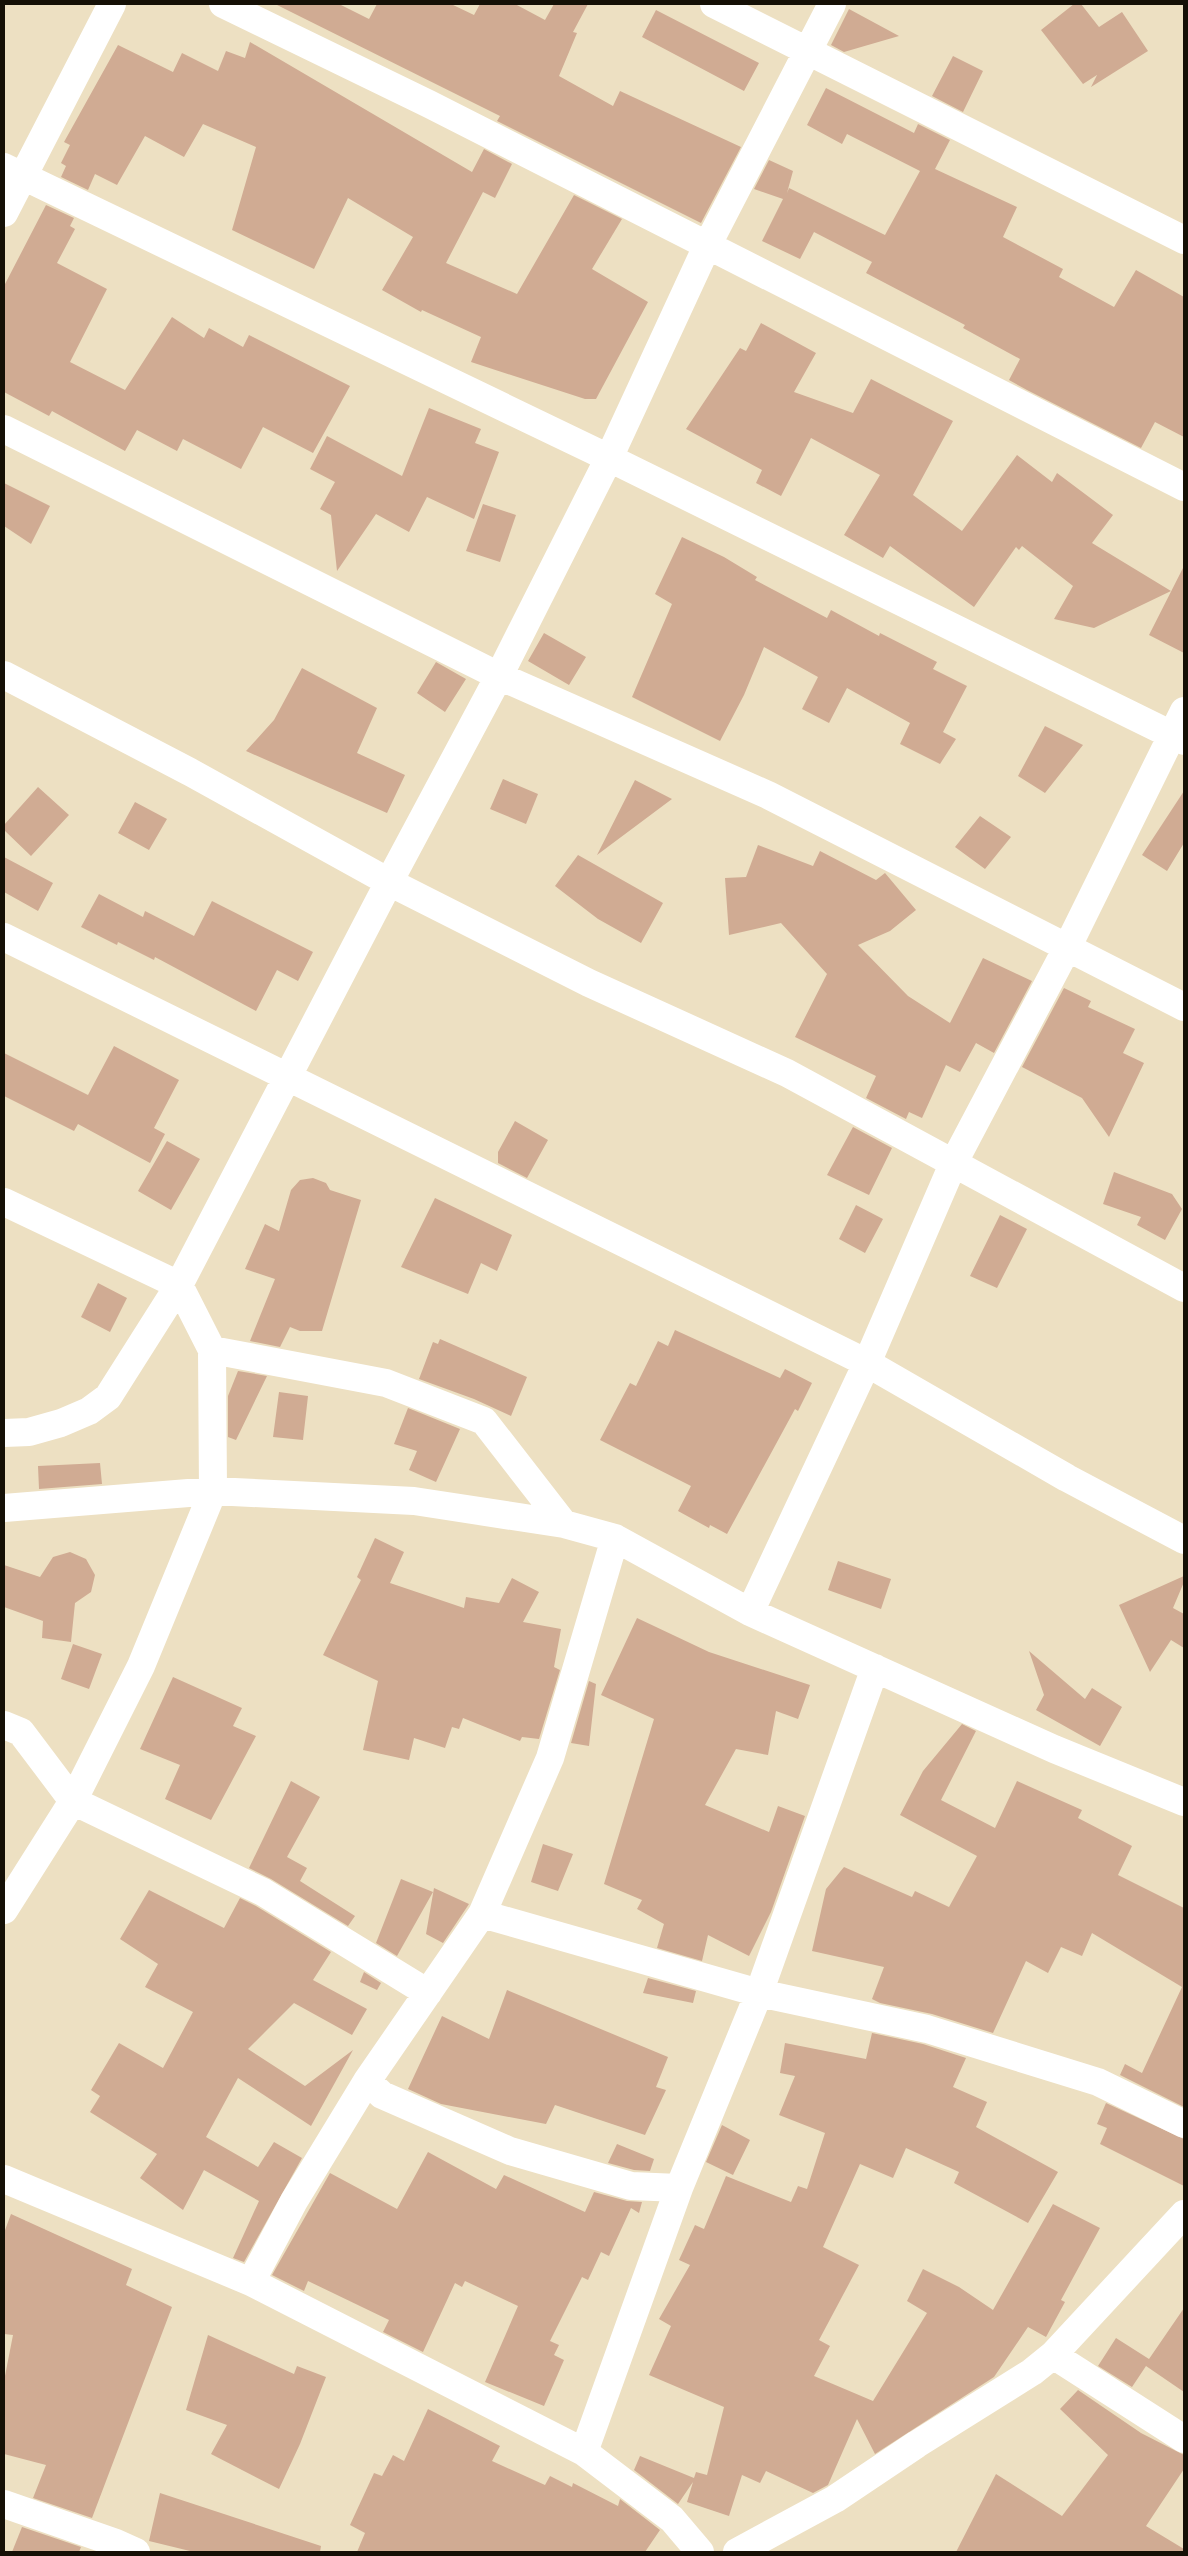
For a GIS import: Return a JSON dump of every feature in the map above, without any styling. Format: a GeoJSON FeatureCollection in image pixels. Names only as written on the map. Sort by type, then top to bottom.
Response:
{"type":"FeatureCollection","features":[{"type":"Feature","properties":{"kind":"street"},"geometry":{"type":"LineString","coordinates":[[4,214],[13,172],[112,4]]}},
{"type":"Feature","properties":{"kind":"street"},"geometry":{"type":"LineString","coordinates":[[223,4],[437,108],[1184,487]]}},
{"type":"Feature","properties":{"kind":"street"},"geometry":{"type":"LineString","coordinates":[[714,4],[1184,240]]}},
{"type":"Feature","properties":{"kind":"street"},"geometry":{"type":"LineString","coordinates":[[4,1433],[28,1432],[61,1423],[89,1411],[108,1397],[179,1285],[287,1076],[499,676],[608,458],[707,246],[832,4]]}},
{"type":"Feature","properties":{"kind":"street"},"geometry":{"type":"LineString","coordinates":[[13,172],[608,458],[1178,738]]}},
{"type":"Feature","properties":{"kind":"street"},"geometry":{"type":"LineString","coordinates":[[4,429],[499,676],[768,795],[1184,1007]]}},
{"type":"Feature","properties":{"kind":"street"},"geometry":{"type":"LineString","coordinates":[[4,675],[190,772],[389,882],[589,983],[787,1073],[1184,1288]]}},
{"type":"Feature","properties":{"kind":"street"},"geometry":{"type":"LineString","coordinates":[[750,1612],[867,1363],[953,1164],[1178,738],[1184,711]]}},
{"type":"Feature","properties":{"kind":"street"},"geometry":{"type":"LineString","coordinates":[[4,937],[867,1363],[1068,1478],[1184,1540]]}},
{"type":"Feature","properties":{"kind":"street"},"geometry":{"type":"LineString","coordinates":[[4,1202],[179,1285],[212,1350],[213,1491],[141,1666],[73,1801],[4,1910]]}},
{"type":"Feature","properties":{"kind":"street"},"geometry":{"type":"LineString","coordinates":[[212,1350],[386,1383],[484,1421],[564,1524]]}},
{"type":"Feature","properties":{"kind":"street"},"geometry":{"type":"LineString","coordinates":[[4,1508],[213,1491],[414,1501],[564,1524],[615,1538],[750,1612],[1054,1749],[1184,1802]]}},
{"type":"Feature","properties":{"kind":"street"},"geometry":{"type":"LineString","coordinates":[[251,2282],[294,2201],[367,2081],[482,1914],[550,1758],[615,1538]]}},
{"type":"Feature","properties":{"kind":"street"},"geometry":{"type":"LineString","coordinates":[[584,2452],[679,2188],[759,1993],[876,1668]]}},
{"type":"Feature","properties":{"kind":"street"},"geometry":{"type":"LineString","coordinates":[[4,1725],[21,1732],[73,1801],[263,1892],[428,1993]]}},
{"type":"Feature","properties":{"kind":"street"},"geometry":{"type":"LineString","coordinates":[[482,1914],[759,1993],[927,2029],[1098,2082],[1184,2124]]}},
{"type":"Feature","properties":{"kind":"street"},"geometry":{"type":"LineString","coordinates":[[367,2081],[382,2095],[510,2151],[631,2186],[679,2188]]}},
{"type":"Feature","properties":{"kind":"street"},"geometry":{"type":"LineString","coordinates":[[4,2179],[251,2282],[584,2452],[672,2519],[700,2552]]}},
{"type":"Feature","properties":{"kind":"street"},"geometry":{"type":"LineString","coordinates":[[737,2552],[835,2499],[917,2444],[1032,2372],[1053,2355],[1184,2214]]}},
{"type":"Feature","properties":{"kind":"street"},"geometry":{"type":"LineString","coordinates":[[1053,2355],[1184,2439]]}},
{"type":"Feature","properties":{"kind":"street"},"geometry":{"type":"LineString","coordinates":[[4,2504],[116,2543],[136,2552]]}},
{"type":"Feature","properties":{"kind":"building"},"geometry":{"type":"Polygon","coordinates":[[[275,4],[339,4],[369,19],[377,4],[451,4],[474,15],[480,4],[515,4],[545,20],[554,4],[588,4],[573,32],[577,33],[559,76],[613,106],[620,91],[741,147],[701,223],[497,121],[500,116],[275,4]]]}},
{"type":"Feature","properties":{"kind":"building"},"geometry":{"type":"Polygon","coordinates":[[[1074,4],[1081,4],[1099,27],[1122,12],[1148,51],[1091,87],[1097,75],[1083,84],[1041,30],[1074,4]]]}},
{"type":"Feature","properties":{"kind":"building"},"geometry":{"type":"Polygon","coordinates":[[[849,9],[899,36],[844,52],[831,45],[849,9]]]}},
{"type":"Feature","properties":{"kind":"building"},"geometry":{"type":"Polygon","coordinates":[[[656,10],[759,63],[744,91],[642,37],[656,10]]]}},
{"type":"Feature","properties":{"kind":"building"},"geometry":{"type":"Polygon","coordinates":[[[250,42],[472,172],[484,149],[512,164],[495,198],[483,192],[446,263],[517,294],[574,195],[622,219],[592,269],[648,302],[596,399],[585,399],[471,362],[481,337],[422,310],[421,312],[382,290],[413,237],[348,198],[314,269],[232,230],[256,147],[203,124],[184,157],[145,136],[117,185],[95,174],[88,190],[61,177],[66,166],[61,163],[70,145],[64,142],[118,45],[173,72],[182,53],[218,71],[226,51],[245,58],[250,42]]]}},
{"type":"Feature","properties":{"kind":"building"},"geometry":{"type":"Polygon","coordinates":[[[953,56],[983,71],[963,112],[932,96],[953,56]]]}},
{"type":"Feature","properties":{"kind":"building"},"geometry":{"type":"Polygon","coordinates":[[[826,88],[914,133],[918,124],[950,140],[935,169],[1017,207],[1003,237],[1063,269],[1059,277],[1114,307],[1136,270],[1184,297],[1184,437],[1155,422],[1141,448],[1027,390],[1009,380],[1020,359],[963,328],[965,325],[866,273],[872,262],[814,232],[800,259],[762,241],[783,199],[754,189],[769,160],[793,171],[787,193],[789,188],[885,235],[920,171],[847,134],[842,144],[807,125],[826,88]]]}},
{"type":"Feature","properties":{"kind":"building"},"geometry":{"type":"Polygon","coordinates":[[[46,205],[74,218],[70,226],[75,229],[57,263],[107,289],[70,362],[125,390],[172,317],[204,338],[209,328],[243,347],[249,335],[350,386],[313,453],[263,427],[241,469],[183,439],[177,451],[137,430],[125,451],[52,411],[49,416],[4,392],[4,286],[46,205]]]}},
{"type":"Feature","properties":{"kind":"building"},"geometry":{"type":"Polygon","coordinates":[[[761,323],[816,353],[794,392],[853,413],[871,379],[953,421],[913,495],[962,531],[1017,455],[1052,482],[1057,473],[1113,515],[1092,543],[1171,591],[1094,628],[1054,619],[1073,586],[1022,546],[1019,550],[1016,547],[974,607],[890,546],[883,558],[844,535],[880,475],[811,438],[781,496],[756,483],[762,470],[686,429],[740,348],[746,351],[761,323]]]}},
{"type":"Feature","properties":{"kind":"building"},"geometry":{"type":"Polygon","coordinates":[[[429,408],[481,429],[475,443],[499,452],[474,519],[427,497],[409,532],[376,514],[337,571],[331,515],[320,509],[335,482],[310,469],[327,436],[402,476],[429,408]]]}},
{"type":"Feature","properties":{"kind":"building"},"geometry":{"type":"Polygon","coordinates":[[[4,483],[50,506],[31,544],[4,526],[4,483]]]}},
{"type":"Feature","properties":{"kind":"building"},"geometry":{"type":"Polygon","coordinates":[[[483,504],[516,515],[500,562],[466,551],[483,504]]]}},
{"type":"Feature","properties":{"kind":"building"},"geometry":{"type":"Polygon","coordinates":[[[682,537],[724,557],[757,577],[755,580],[827,618],[831,610],[879,636],[880,633],[937,662],[933,669],[967,686],[943,732],[956,739],[940,764],[900,744],[910,723],[847,688],[829,723],[802,709],[818,677],[764,647],[744,695],[720,741],[632,697],[672,604],[655,594],[682,537]]]}},
{"type":"Feature","properties":{"kind":"building"},"geometry":{"type":"Polygon","coordinates":[[[1184,566],[1184,653],[1149,635],[1184,566]]]}},
{"type":"Feature","properties":{"kind":"building"},"geometry":{"type":"Polygon","coordinates":[[[544,633],[586,657],[569,685],[528,661],[544,633]]]}},
{"type":"Feature","properties":{"kind":"building"},"geometry":{"type":"Polygon","coordinates":[[[436,662],[466,679],[445,712],[417,693],[436,662]]]}},
{"type":"Feature","properties":{"kind":"building"},"geometry":{"type":"Polygon","coordinates":[[[302,668],[377,708],[357,753],[405,775],[387,813],[246,751],[274,720],[302,668]]]}},
{"type":"Feature","properties":{"kind":"building"},"geometry":{"type":"Polygon","coordinates":[[[1045,726],[1083,745],[1045,793],[1018,776],[1045,726]]]}},
{"type":"Feature","properties":{"kind":"building"},"geometry":{"type":"Polygon","coordinates":[[[503,779],[538,794],[526,824],[490,809],[503,779]]]}},
{"type":"Feature","properties":{"kind":"building"},"geometry":{"type":"Polygon","coordinates":[[[635,780],[672,799],[597,855],[635,780]]]}},
{"type":"Feature","properties":{"kind":"building"},"geometry":{"type":"Polygon","coordinates":[[[38,787],[69,815],[31,856],[4,830],[4,825],[38,787]]]}},
{"type":"Feature","properties":{"kind":"building"},"geometry":{"type":"Polygon","coordinates":[[[1184,791],[1184,843],[1167,871],[1142,855],[1184,791]]]}},
{"type":"Feature","properties":{"kind":"building"},"geometry":{"type":"Polygon","coordinates":[[[135,802],[167,819],[149,850],[118,833],[135,802]]]}},
{"type":"Feature","properties":{"kind":"building"},"geometry":{"type":"Polygon","coordinates":[[[980,816],[1011,837],[985,869],[955,847],[980,816]]]}},
{"type":"Feature","properties":{"kind":"building"},"geometry":{"type":"Polygon","coordinates":[[[758,845],[813,866],[820,851],[876,880],[885,873],[916,910],[890,931],[858,945],[908,996],[950,1023],[983,958],[1032,981],[994,1053],[976,1043],[960,1072],[946,1065],[922,1118],[909,1112],[906,1119],[866,1098],[876,1076],[795,1037],[827,974],[781,923],[729,935],[725,878],[746,877],[758,845]]]}},
{"type":"Feature","properties":{"kind":"building"},"geometry":{"type":"Polygon","coordinates":[[[578,855],[663,903],[641,943],[598,919],[555,886],[578,855]]]}},
{"type":"Feature","properties":{"kind":"building"},"geometry":{"type":"Polygon","coordinates":[[[4,857],[53,883],[38,911],[4,892],[4,857]]]}},
{"type":"Feature","properties":{"kind":"building"},"geometry":{"type":"Polygon","coordinates":[[[99,894],[143,917],[145,911],[194,936],[212,901],[313,952],[298,981],[277,970],[256,1011],[155,957],[154,960],[118,942],[117,945],[81,927],[99,894]]]}},
{"type":"Feature","properties":{"kind":"building"},"geometry":{"type":"Polygon","coordinates":[[[1064,988],[1091,1001],[1088,1007],[1135,1029],[1123,1053],[1144,1063],[1109,1137],[1082,1098],[1022,1067],[1064,988]]]}},
{"type":"Feature","properties":{"kind":"building"},"geometry":{"type":"Polygon","coordinates":[[[114,1046],[179,1080],[154,1128],[165,1134],[150,1163],[78,1124],[74,1131],[4,1096],[4,1053],[88,1095],[114,1046]]]}},
{"type":"Feature","properties":{"kind":"building"},"geometry":{"type":"Polygon","coordinates":[[[515,1121],[548,1140],[527,1178],[498,1163],[498,1152],[515,1121]]]}},
{"type":"Feature","properties":{"kind":"building"},"geometry":{"type":"Polygon","coordinates":[[[853,1127],[892,1148],[869,1195],[827,1175],[853,1127]]]}},
{"type":"Feature","properties":{"kind":"building"},"geometry":{"type":"Polygon","coordinates":[[[167,1141],[200,1159],[171,1210],[138,1191],[167,1141]]]}},
{"type":"Feature","properties":{"kind":"building"},"geometry":{"type":"Polygon","coordinates":[[[1114,1172],[1172,1194],[1182,1209],[1165,1240],[1137,1225],[1141,1217],[1103,1204],[1114,1172]]]}},
{"type":"Feature","properties":{"kind":"building"},"geometry":{"type":"Polygon","coordinates":[[[313,1178],[326,1183],[330,1190],[361,1200],[322,1331],[300,1331],[290,1327],[280,1347],[250,1341],[275,1279],[245,1269],[265,1224],[279,1231],[291,1190],[300,1180],[313,1178]]]}},
{"type":"Feature","properties":{"kind":"building"},"geometry":{"type":"Polygon","coordinates":[[[435,1198],[512,1235],[497,1271],[481,1263],[468,1294],[401,1267],[435,1198]]]}},
{"type":"Feature","properties":{"kind":"building"},"geometry":{"type":"Polygon","coordinates":[[[856,1205],[883,1219],[865,1253],[839,1239],[856,1205]]]}},
{"type":"Feature","properties":{"kind":"building"},"geometry":{"type":"Polygon","coordinates":[[[1000,1215],[1027,1229],[997,1288],[970,1276],[1000,1215]]]}},
{"type":"Feature","properties":{"kind":"building"},"geometry":{"type":"Polygon","coordinates":[[[98,1283],[127,1298],[110,1332],[81,1317],[98,1283]]]}},
{"type":"Feature","properties":{"kind":"building"},"geometry":{"type":"Polygon","coordinates":[[[675,1330],[780,1378],[785,1369],[812,1383],[798,1411],[795,1409],[727,1534],[710,1525],[709,1528],[678,1511],[691,1486],[600,1440],[630,1383],[636,1386],[658,1341],[668,1346],[675,1330]]]}},
{"type":"Feature","properties":{"kind":"building"},"geometry":{"type":"Polygon","coordinates":[[[440,1339],[527,1377],[511,1416],[474,1399],[419,1379],[433,1342],[438,1344],[440,1339]]]}},
{"type":"Feature","properties":{"kind":"building"},"geometry":{"type":"Polygon","coordinates":[[[238,1371],[267,1376],[236,1440],[228,1437],[228,1396],[238,1371]]]}},
{"type":"Feature","properties":{"kind":"building"},"geometry":{"type":"Polygon","coordinates":[[[279,1392],[308,1396],[303,1440],[273,1437],[279,1392]]]}},
{"type":"Feature","properties":{"kind":"building"},"geometry":{"type":"Polygon","coordinates":[[[408,1408],[460,1429],[436,1482],[409,1470],[417,1451],[394,1444],[408,1408]]]}},
{"type":"Feature","properties":{"kind":"building"},"geometry":{"type":"Polygon","coordinates":[[[100,1463],[102,1484],[39,1489],[38,1466],[100,1463]]]}},
{"type":"Feature","properties":{"kind":"building"},"geometry":{"type":"Polygon","coordinates":[[[375,1538],[404,1552],[390,1583],[464,1608],[466,1597],[499,1603],[512,1578],[539,1592],[523,1622],[561,1629],[554,1667],[560,1670],[539,1739],[522,1737],[520,1741],[463,1718],[459,1729],[452,1727],[445,1748],[414,1738],[409,1760],[363,1750],[378,1681],[323,1655],[361,1580],[357,1577],[375,1538]]]}},
{"type":"Feature","properties":{"kind":"building"},"geometry":{"type":"Polygon","coordinates":[[[70,1552],[86,1559],[95,1575],[91,1592],[75,1603],[71,1642],[42,1638],[43,1621],[4,1607],[4,1565],[40,1577],[53,1557],[70,1552]]]}},
{"type":"Feature","properties":{"kind":"building"},"geometry":{"type":"Polygon","coordinates":[[[838,1561],[891,1579],[881,1609],[828,1590],[838,1561]]]}},
{"type":"Feature","properties":{"kind":"building"},"geometry":{"type":"Polygon","coordinates":[[[1184,1576],[1184,1582],[1173,1608],[1184,1614],[1184,1648],[1171,1640],[1150,1672],[1119,1605],[1184,1576]]]}},
{"type":"Feature","properties":{"kind":"building"},"geometry":{"type":"Polygon","coordinates":[[[637,1618],[709,1652],[810,1685],[798,1719],[776,1711],[768,1755],[736,1749],[705,1805],[769,1832],[778,1806],[805,1816],[771,1912],[749,1956],[708,1935],[702,1961],[657,1948],[664,1924],[637,1909],[642,1900],[604,1884],[654,1719],[601,1695],[637,1618]]]}},
{"type":"Feature","properties":{"kind":"building"},"geometry":{"type":"Polygon","coordinates":[[[73,1644],[102,1654],[89,1689],[61,1679],[73,1644]]]}},
{"type":"Feature","properties":{"kind":"building"},"geometry":{"type":"Polygon","coordinates":[[[1029,1651],[1085,1699],[1092,1688],[1122,1707],[1100,1746],[1036,1710],[1044,1695],[1029,1651]]]}},
{"type":"Feature","properties":{"kind":"building"},"geometry":{"type":"Polygon","coordinates":[[[173,1677],[242,1708],[233,1726],[256,1736],[211,1820],[165,1799],[180,1765],[140,1749],[173,1677]]]}},
{"type":"Feature","properties":{"kind":"building"},"geometry":{"type":"Polygon","coordinates":[[[589,1681],[596,1684],[589,1746],[571,1743],[589,1681]]]}},
{"type":"Feature","properties":{"kind":"building"},"geometry":{"type":"Polygon","coordinates":[[[962,1724],[976,1731],[941,1800],[995,1828],[1017,1781],[1082,1810],[1078,1818],[1132,1846],[1118,1875],[1184,1908],[1184,2107],[1120,2075],[1125,2064],[1142,2073],[1182,1987],[1092,1933],[1082,1956],[1061,1947],[1048,1973],[1026,1961],[993,2033],[932,2014],[880,2003],[872,1999],[884,1967],[812,1951],[826,1889],[844,1867],[912,1897],[915,1891],[949,1907],[977,1856],[900,1815],[923,1771],[962,1724]]]}},
{"type":"Feature","properties":{"kind":"building"},"geometry":{"type":"Polygon","coordinates":[[[291,1781],[320,1797],[287,1857],[307,1868],[300,1881],[355,1916],[348,1926],[271,1879],[249,1868],[291,1781]]]}},
{"type":"Feature","properties":{"kind":"building"},"geometry":{"type":"Polygon","coordinates":[[[543,1844],[573,1854],[558,1891],[531,1882],[543,1844]]]}},
{"type":"Feature","properties":{"kind":"building"},"geometry":{"type":"Polygon","coordinates":[[[401,1879],[433,1892],[397,1956],[376,1943],[401,1879]]]}},
{"type":"Feature","properties":{"kind":"building"},"geometry":{"type":"Polygon","coordinates":[[[434,1888],[469,1904],[443,1943],[426,1934],[434,1888]]]}},
{"type":"Feature","properties":{"kind":"building"},"geometry":{"type":"Polygon","coordinates":[[[149,1890],[224,1928],[240,1898],[256,1906],[331,1952],[313,1980],[367,2009],[352,2035],[294,2003],[248,2049],[305,2086],[353,2050],[311,2126],[238,2078],[206,2137],[258,2167],[274,2142],[302,2158],[244,2262],[233,2258],[259,2201],[204,2170],[183,2210],[140,2178],[157,2154],[90,2112],[100,2096],[91,2090],[119,2043],[163,2068],[193,2012],[145,1987],[158,1964],[120,1939],[149,1890]]]}},
{"type":"Feature","properties":{"kind":"building"},"geometry":{"type":"Polygon","coordinates":[[[364,1972],[381,1983],[377,1990],[360,1982],[364,1972]]]}},
{"type":"Feature","properties":{"kind":"building"},"geometry":{"type":"Polygon","coordinates":[[[648,1978],[696,1991],[693,2003],[643,1993],[648,1978]]]}},
{"type":"Feature","properties":{"kind":"building"},"geometry":{"type":"Polygon","coordinates":[[[507,1990],[668,2057],[656,2087],[666,2090],[645,2135],[555,2105],[546,2124],[441,2104],[408,2089],[442,2016],[489,2039],[507,1990]]]}},
{"type":"Feature","properties":{"kind":"building"},"geometry":{"type":"Polygon","coordinates":[[[872,2033],[923,2044],[966,2058],[953,2087],[987,2102],[976,2127],[1058,2172],[1028,2223],[954,2183],[959,2172],[906,2148],[893,2178],[860,2164],[823,2247],[859,2265],[819,2340],[830,2346],[814,2376],[873,2401],[927,2313],[907,2301],[923,2269],[959,2287],[993,2310],[1053,2204],[1100,2228],[1061,2300],[1065,2302],[1046,2337],[1028,2327],[994,2377],[875,2454],[857,2419],[828,2485],[813,2493],[766,2471],[760,2483],[742,2475],[729,2516],[687,2502],[693,2482],[678,2504],[634,2470],[640,2456],[694,2478],[696,2472],[707,2475],[724,2407],[649,2375],[671,2326],[659,2319],[690,2265],[679,2260],[695,2225],[704,2229],[726,2176],[791,2202],[798,2186],[807,2189],[825,2133],[779,2115],[795,2076],[780,2073],[785,2043],[866,2059],[872,2033]]]}},
{"type":"Feature","properties":{"kind":"building"},"geometry":{"type":"Polygon","coordinates":[[[1106,2103],[1184,2139],[1184,2186],[1100,2144],[1107,2128],[1097,2124],[1106,2103]]]}},
{"type":"Feature","properties":{"kind":"building"},"geometry":{"type":"Polygon","coordinates":[[[722,2125],[750,2140],[733,2175],[706,2162],[722,2125]]]}},
{"type":"Feature","properties":{"kind":"building"},"geometry":{"type":"Polygon","coordinates":[[[617,2144],[654,2159],[650,2171],[634,2170],[608,2163],[617,2144]]]}},
{"type":"Feature","properties":{"kind":"building"},"geometry":{"type":"Polygon","coordinates":[[[428,2152],[496,2189],[504,2175],[585,2212],[594,2192],[627,2201],[642,2202],[639,2213],[631,2208],[609,2256],[601,2252],[588,2280],[582,2277],[550,2341],[559,2345],[554,2355],[564,2360],[544,2406],[485,2382],[518,2306],[465,2281],[462,2287],[455,2283],[423,2352],[383,2332],[389,2320],[308,2281],[304,2291],[272,2275],[330,2173],[397,2209],[428,2152]]]}},
{"type":"Feature","properties":{"kind":"building"},"geometry":{"type":"Polygon","coordinates":[[[11,2214],[132,2269],[126,2285],[172,2307],[92,2518],[33,2498],[46,2465],[4,2454],[4,2381],[13,2335],[4,2334],[4,2233],[11,2214]]]}},
{"type":"Feature","properties":{"kind":"building"},"geometry":{"type":"Polygon","coordinates":[[[1184,2308],[1184,2392],[1146,2366],[1132,2387],[1098,2366],[1116,2338],[1149,2359],[1184,2308]]]}},
{"type":"Feature","properties":{"kind":"building"},"geometry":{"type":"Polygon","coordinates":[[[208,2335],[294,2374],[297,2366],[326,2377],[300,2444],[279,2489],[211,2454],[227,2425],[186,2410],[208,2335]]]}},
{"type":"Feature","properties":{"kind":"building"},"geometry":{"type":"Polygon","coordinates":[[[1078,2390],[1141,2433],[1184,2455],[1184,2469],[1146,2526],[1184,2549],[1184,2552],[956,2552],[996,2474],[1062,2516],[1108,2455],[1060,2409],[1078,2390]]]}},
{"type":"Feature","properties":{"kind":"building"},"geometry":{"type":"Polygon","coordinates":[[[428,2409],[500,2446],[492,2461],[545,2485],[550,2476],[572,2487],[573,2483],[618,2506],[620,2499],[660,2530],[645,2552],[357,2552],[365,2533],[350,2525],[374,2473],[382,2476],[393,2455],[404,2461],[428,2409]]]}},
{"type":"Feature","properties":{"kind":"building"},"geometry":{"type":"Polygon","coordinates":[[[160,2493],[321,2546],[320,2552],[194,2552],[149,2541],[160,2493]]]}},
{"type":"Feature","properties":{"kind":"building"},"geometry":{"type":"Polygon","coordinates":[[[22,2527],[81,2547],[79,2552],[12,2552],[22,2527]]]}}]}
